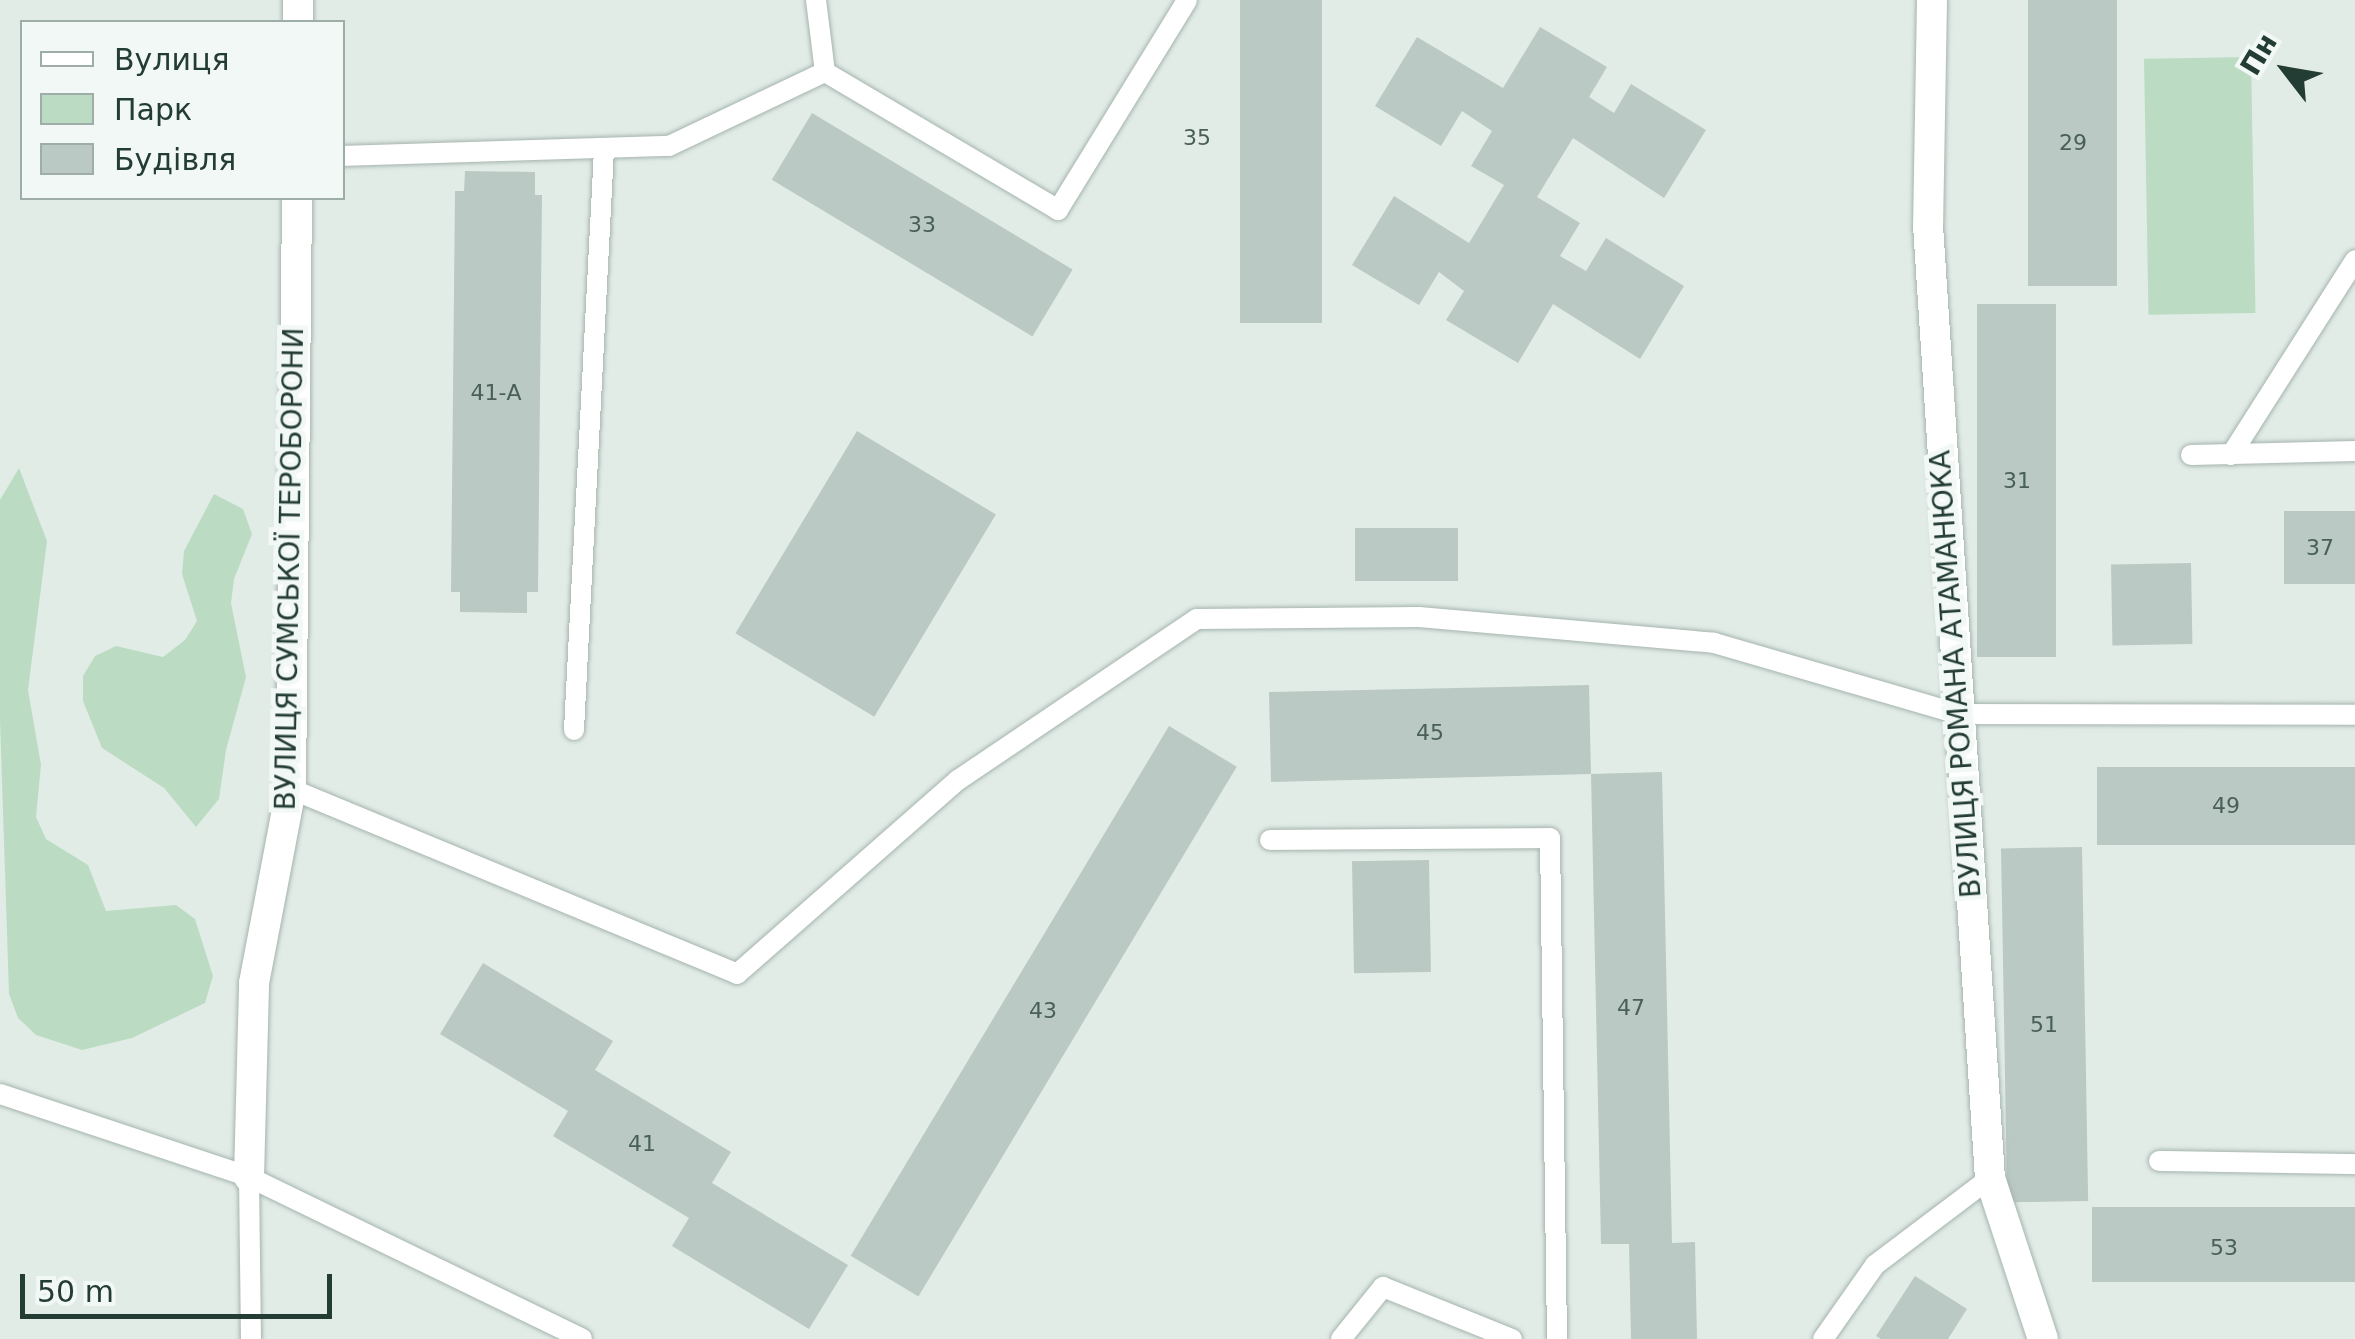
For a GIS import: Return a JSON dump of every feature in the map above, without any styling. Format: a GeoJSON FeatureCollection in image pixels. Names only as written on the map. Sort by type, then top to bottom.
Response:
{"type":"FeatureCollection","features":[{"type":"Feature","properties":{"kind":"street","name":"ВУЛИЦЯ РОМАНА АТАМАНЮКА"},"geometry":{"type":"LineString","coordinates":[[1932,0],[1928,225],[1990,1178],[2004,1234],[2043,1339]]}},
{"type":"Feature","properties":{"kind":"street","name":"ВУЛИЦЯ СУМСЬКОЇ ТЕРОБОРОНИ"},"geometry":{"type":"LineString","coordinates":[[249,1176],[254,982],[291,790],[297,200]]}},
{"type":"Feature","properties":{"kind":"lane"},"geometry":{"type":"LineString","coordinates":[[816,0],[825,72]]}},
{"type":"Feature","properties":{"kind":"lane"},"geometry":{"type":"LineString","coordinates":[[825,72],[1058,210],[1188,0]]}},
{"type":"Feature","properties":{"kind":"lane"},"geometry":{"type":"LineString","coordinates":[[345,156],[669,146],[825,72]]}},
{"type":"Feature","properties":{"kind":"lane"},"geometry":{"type":"LineString","coordinates":[[574,730],[604,149]]}},
{"type":"Feature","properties":{"kind":"lane"},"geometry":{"type":"LineString","coordinates":[[2232,455],[2355,260]]}},
{"type":"Feature","properties":{"kind":"lane"},"geometry":{"type":"LineString","coordinates":[[2191,455],[2355,451]]}},
{"type":"Feature","properties":{"kind":"lane"},"geometry":{"type":"LineString","coordinates":[[291,790],[736,974],[958,780],[1196,619],[1418,617],[1714,643],[1958,714],[2355,715]]}},
{"type":"Feature","properties":{"kind":"lane"},"geometry":{"type":"LineString","coordinates":[[1270,840],[1550,838],[1557,1339]]}},
{"type":"Feature","properties":{"kind":"lane"},"geometry":{"type":"LineString","coordinates":[[0,1094],[249,1176],[582,1339]]}},
{"type":"Feature","properties":{"kind":"lane"},"geometry":{"type":"LineString","coordinates":[[2159,1161],[2355,1164]]}},
{"type":"Feature","properties":{"kind":"lane"},"geometry":{"type":"LineString","coordinates":[[249,1176],[251,1339]]}},
{"type":"Feature","properties":{"kind":"lane"},"geometry":{"type":"LineString","coordinates":[[1823,1339],[1876,1265],[1990,1178]]}},
{"type":"Feature","properties":{"kind":"lane"},"geometry":{"type":"LineString","coordinates":[[1341,1339],[1383,1287],[1512,1339]]}},
{"type":"Feature","properties":{"kind":"green space"},"geometry":{"type":"Polygon","coordinates":[[[2251,57],[2255,313],[2148,315],[2144,59],[2251,57]]]}},
{"type":"Feature","properties":{"kind":"green space"},"geometry":{"type":"Polygon","coordinates":[[[19,468],[47,541],[28,690],[41,765],[36,817],[46,839],[88,865],[106,911],[176,905],[195,919],[213,976],[205,1003],[132,1038],[82,1050],[36,1035],[18,1018],[9,994],[0,720],[0,500],[19,468]]]}},
{"type":"Feature","properties":{"kind":"green space"},"geometry":{"type":"Polygon","coordinates":[[[214,494],[243,509],[252,534],[234,579],[231,603],[246,677],[226,750],[219,799],[196,827],[164,788],[102,748],[83,701],[83,676],[95,656],[116,646],[163,657],[185,640],[197,621],[182,574],[184,551],[214,494]]]}},
{"type":"Feature","properties":{"kind":"building"},"geometry":{"type":"Polygon","coordinates":[[[1240,0],[1322,0],[1322,323],[1240,323],[1240,0]]]}},
{"type":"Feature","properties":{"kind":"building"},"geometry":{"type":"Polygon","coordinates":[[[2028,0],[2117,0],[2117,286],[2028,286],[2028,0]]]}},
{"type":"Feature","properties":{"kind":"building"},"geometry":{"type":"Polygon","coordinates":[[[1540,27],[1607,67],[1589,97],[1614,113],[1631,84],[1706,130],[1664,198],[1573,138],[1537,197],[1580,223],[1560,256],[1586,271],[1606,238],[1684,286],[1640,359],[1553,304],[1518,363],[1446,320],[1464,291],[1439,272],[1419,305],[1352,265],[1394,196],[1469,243],[1504,185],[1471,166],[1492,131],[1462,111],[1441,146],[1375,106],[1417,37],[1503,88],[1540,27]]]}},
{"type":"Feature","properties":{"kind":"building"},"geometry":{"type":"Polygon","coordinates":[[[812,113],[1073,270],[1032,336],[772,180],[812,113]]]}},
{"type":"Feature","properties":{"kind":"building"},"geometry":{"type":"Polygon","coordinates":[[[465,171],[535,172],[535,195],[542,195],[538,592],[527,592],[527,613],[460,612],[460,592],[451,592],[455,191],[464,191],[465,171]]]}},
{"type":"Feature","properties":{"kind":"building"},"geometry":{"type":"Polygon","coordinates":[[[1977,304],[2056,304],[2056,657],[1977,657],[1977,304]]]}},
{"type":"Feature","properties":{"kind":"building"},"geometry":{"type":"Polygon","coordinates":[[[857,431],[996,514],[874,717],[735,633],[857,431]]]}},
{"type":"Feature","properties":{"kind":"building"},"geometry":{"type":"Polygon","coordinates":[[[2284,511],[2355,511],[2355,584],[2284,584],[2284,511]]]}},
{"type":"Feature","properties":{"kind":"building"},"geometry":{"type":"Polygon","coordinates":[[[1355,528],[1458,528],[1458,581],[1355,581],[1355,528]]]}},
{"type":"Feature","properties":{"kind":"building"},"geometry":{"type":"Polygon","coordinates":[[[2191,563],[2192,644],[2112,645],[2111,564],[2191,563]]]}},
{"type":"Feature","properties":{"kind":"building"},"geometry":{"type":"Polygon","coordinates":[[[1589,685],[1591,774],[1271,782],[1269,692],[1589,685]]]}},
{"type":"Feature","properties":{"kind":"building"},"geometry":{"type":"Polygon","coordinates":[[[1169,726],[1237,767],[918,1296],[851,1256],[1169,726]]]}},
{"type":"Feature","properties":{"kind":"building"},"geometry":{"type":"Polygon","coordinates":[[[2097,767],[2355,767],[2355,845],[2097,845],[2097,767]]]}},
{"type":"Feature","properties":{"kind":"building"},"geometry":{"type":"Polygon","coordinates":[[[1662,772],[1672,1243],[1695,1242],[1697,1339],[1631,1339],[1629,1244],[1601,1244],[1591,774],[1662,772]]]}},
{"type":"Feature","properties":{"kind":"building"},"geometry":{"type":"Polygon","coordinates":[[[2082,847],[2088,1201],[2007,1202],[2001,848],[2082,847]]]}},
{"type":"Feature","properties":{"kind":"building"},"geometry":{"type":"Polygon","coordinates":[[[1429,860],[1431,972],[1354,973],[1352,861],[1429,860]]]}},
{"type":"Feature","properties":{"kind":"building"},"geometry":{"type":"Polygon","coordinates":[[[483,963],[613,1041],[595,1070],[731,1152],[712,1183],[848,1265],[809,1329],[672,1246],[689,1218],[553,1136],[568,1111],[440,1034],[483,963]]]}},
{"type":"Feature","properties":{"kind":"building"},"geometry":{"type":"Polygon","coordinates":[[[2092,1207],[2355,1207],[2355,1282],[2092,1282],[2092,1207]]]}},
{"type":"Feature","properties":{"kind":"building"},"geometry":{"type":"Polygon","coordinates":[[[1915,1276],[1967,1309],[1948,1339],[1881,1339],[1876,1336],[1915,1276]]]}}]}
